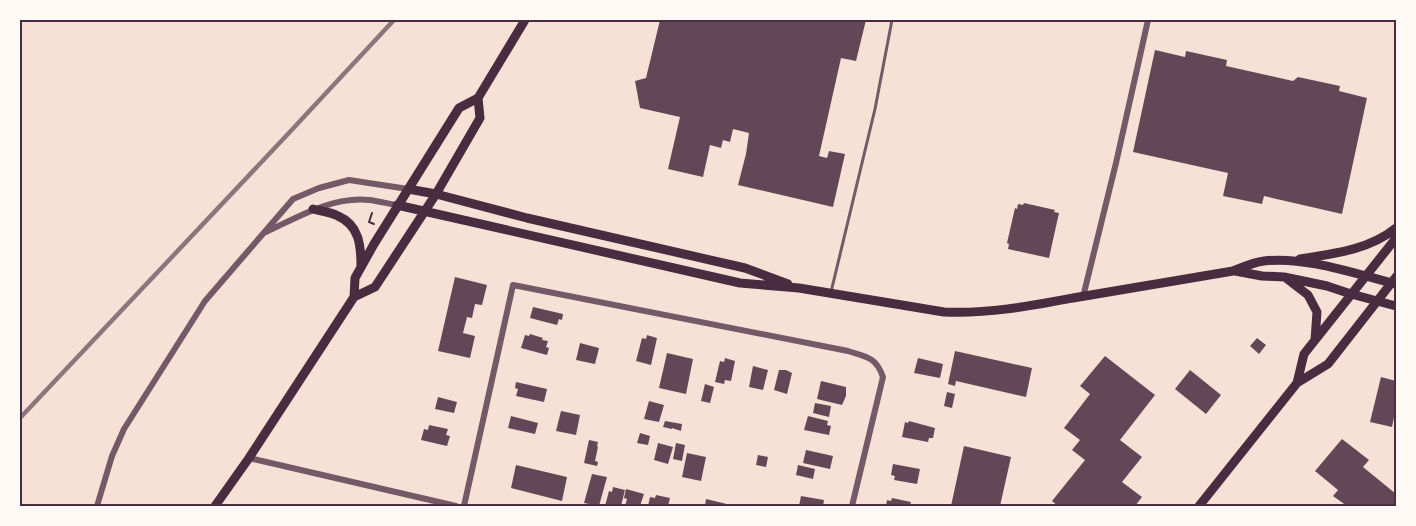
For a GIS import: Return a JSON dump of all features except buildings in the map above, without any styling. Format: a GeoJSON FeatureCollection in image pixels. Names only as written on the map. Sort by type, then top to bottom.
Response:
{"type":"FeatureCollection","features":[{"type":"Feature","properties":{"kind":"main road"},"geometry":{"type":"LineString","coordinates":[[215,507],[354,297],[355,278],[459,108],[478,98],[525,20]]}},
{"type":"Feature","properties":{"kind":"main road"},"geometry":{"type":"LineString","coordinates":[[354,297],[375,287],[436,194],[480,118],[478,98]]}},
{"type":"Feature","properties":{"kind":"main road"},"geometry":{"type":"LineString","coordinates":[[408,189],[745,267],[799,288]]}},
{"type":"Feature","properties":{"kind":"main road"},"geometry":{"type":"LineString","coordinates":[[397,206],[740,283],[799,288],[944,312],[967,313],[991,312],[1233,271],[1262,261],[1292,260],[1351,250],[1369,244],[1396,228]]}},
{"type":"Feature","properties":{"kind":"main road"},"geometry":{"type":"LineString","coordinates":[[313,209],[338,216],[352,226],[359,237],[362,267]]}},
{"type":"Feature","properties":{"kind":"main road"},"geometry":{"type":"LineString","coordinates":[[1297,383],[1304,354],[1396,238]]}},
{"type":"Feature","properties":{"kind":"main road"},"geometry":{"type":"LineString","coordinates":[[1292,260],[1395,281]]}},
{"type":"Feature","properties":{"kind":"main road"},"geometry":{"type":"LineString","coordinates":[[1233,271],[1284,277],[1327,286],[1396,306]]}},
{"type":"Feature","properties":{"kind":"main road"},"geometry":{"type":"LineString","coordinates":[[1284,277],[1308,295],[1317,312],[1315,340]]}},
{"type":"Feature","properties":{"kind":"main road"},"geometry":{"type":"LineString","coordinates":[[1199,507],[1297,383],[1328,364],[1395,281]]}},
{"type":"Feature","properties":{"kind":"street"},"geometry":{"type":"LineString","coordinates":[[1083,297],[1148,20]]}},
{"type":"Feature","properties":{"kind":"street"},"geometry":{"type":"LineString","coordinates":[[96,507],[112,456],[124,429],[206,301],[293,199],[319,188],[349,180],[408,189]]}},
{"type":"Feature","properties":{"kind":"street"},"geometry":{"type":"LineString","coordinates":[[263,234],[313,209],[341,202],[368,200],[397,206]]}},
{"type":"Feature","properties":{"kind":"street"},"geometry":{"type":"LineString","coordinates":[[464,507],[513,285],[848,351],[868,357],[879,366],[883,377],[852,507]]}},
{"type":"Feature","properties":{"kind":"street"},"geometry":{"type":"LineString","coordinates":[[249,458],[456,507]]}},
{"type":"Feature","properties":{"kind":"lane"},"geometry":{"type":"LineString","coordinates":[[830,294],[875,109],[892,20]]}},
{"type":"Feature","properties":{"kind":"path"},"geometry":{"type":"LineString","coordinates":[[372,213],[369,222],[377,225]]}},
{"type":"Feature","properties":{"kind":"railway"},"geometry":{"type":"LineString","coordinates":[[20,418],[394,20]]}}]}
